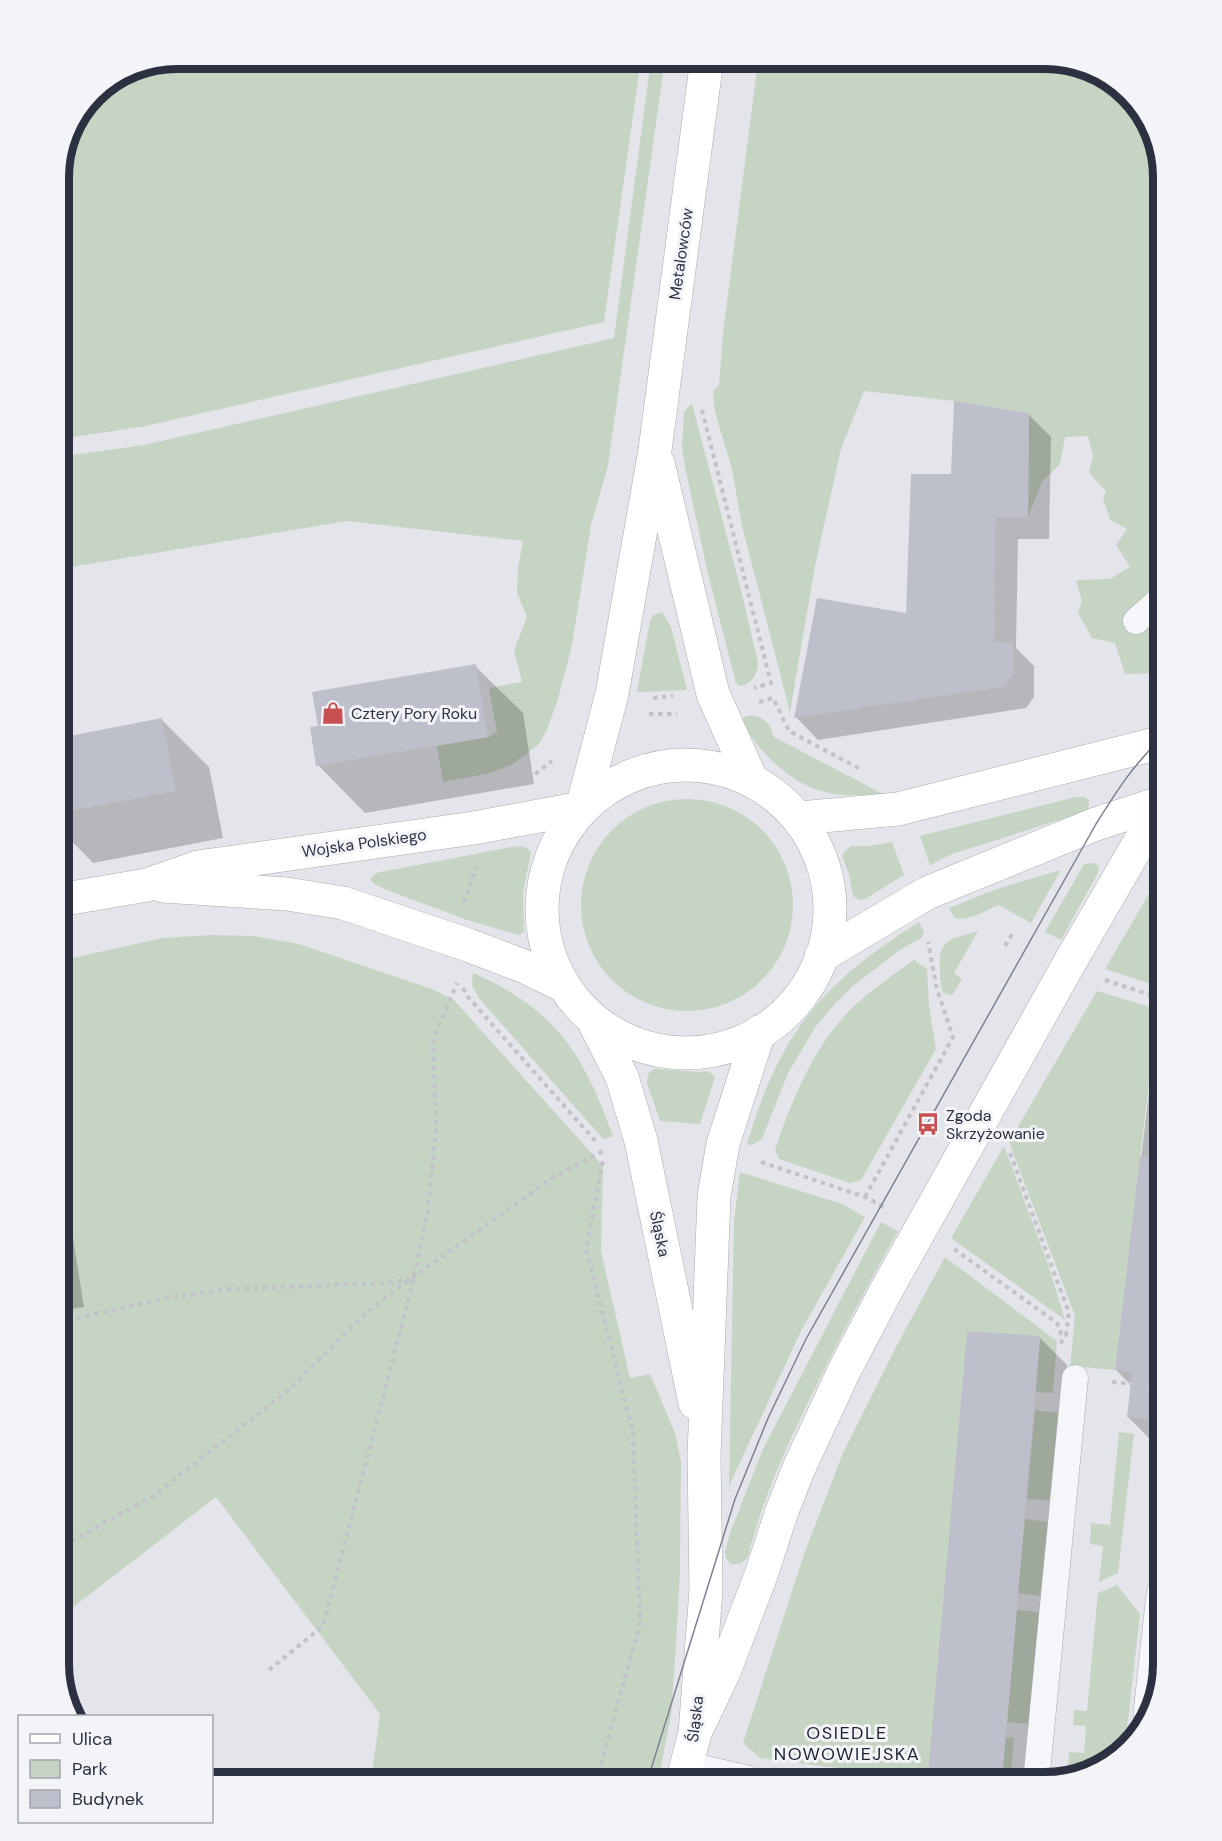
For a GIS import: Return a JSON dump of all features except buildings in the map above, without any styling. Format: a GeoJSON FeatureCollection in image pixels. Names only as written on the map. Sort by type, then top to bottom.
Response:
{"type":"FeatureCollection","features":[{"type":"Feature","properties":{"kind":"street","name":"Metalowców"},"geometry":{"type":"LineString","coordinates":[[582,808],[612,694],[655,450],[706,69]]}},
{"type":"Feature","properties":{"kind":"street"},"geometry":{"type":"LineString","coordinates":[[655,450],[713,694],[751,779]]}},
{"type":"Feature","properties":{"kind":"street"},"geometry":{"type":"LineString","coordinates":[[800,818],[898,809],[1153,745]]}},
{"type":"Feature","properties":{"kind":"street"},"geometry":{"type":"LineString","coordinates":[[662,766],[707,766],[751,779],[800,818],[823,864],[829,894],[829,926],[821,956],[807,987],[786,1012],[759,1032],[727,1047],[693,1053],[657,1051],[624,1040],[593,1020],[562,985],[544,940],[542,893],[555,846],[582,808],[619,781],[662,766]]}},
{"type":"Feature","properties":{"kind":"street"},"geometry":{"type":"LineString","coordinates":[[821,956],[927,893],[1096,824],[1153,806]]}},
{"type":"Feature","properties":{"kind":"street","name":"Wojska Polskiego"},"geometry":{"type":"LineString","coordinates":[[69,898],[147,885],[198,867],[474,828],[582,808]]}},
{"type":"Feature","properties":{"kind":"street"},"geometry":{"type":"LineString","coordinates":[[695,1733],[724,1672],[799,1468],[844,1371],[887,1289],[1070,962],[1139,843],[1153,826]]}},
{"type":"Feature","properties":{"kind":"street","name":"Wojska Polskiego"},"geometry":{"type":"LineString","coordinates":[[147,885],[287,894],[343,903],[468,945],[523,966],[562,985]]}},
{"type":"Feature","properties":{"kind":"street","name":"Śląska"},"geometry":{"type":"LineString","coordinates":[[593,1020],[622,1077],[641,1141],[704,1455]]}},
{"type":"Feature","properties":{"kind":"street","name":"Śląska"},"geometry":{"type":"LineString","coordinates":[[685,1772],[695,1733],[706,1590],[704,1455],[714,1196],[723,1144],[759,1032]]}},
{"type":"Feature","properties":{"kind":"lane"},"geometry":{"type":"LineString","coordinates":[[1136,621],[1153,606]]}},
{"type":"Feature","properties":{"kind":"lane"},"geometry":{"type":"LineString","coordinates":[[1037,1772],[1076,1378]]}},
{"type":"Feature","properties":{"kind":"path"},"geometry":{"type":"LineString","coordinates":[[700,400],[771,683]]}},
{"type":"Feature","properties":{"kind":"path"},"geometry":{"type":"LineString","coordinates":[[773,699],[789,731],[871,775]]}},
{"type":"Feature","properties":{"kind":"path"},"geometry":{"type":"LineString","coordinates":[[641,714],[682,714]]}},
{"type":"Feature","properties":{"kind":"path"},"geometry":{"type":"LineString","coordinates":[[1005,946],[1014,931]]}},
{"type":"Feature","properties":{"kind":"path"},"geometry":{"type":"LineString","coordinates":[[764,1163],[865,1197],[953,1037],[940,1002],[928,942]]}},
{"type":"Feature","properties":{"kind":"path"},"geometry":{"type":"LineString","coordinates":[[269,1670],[323,1626],[414,1278],[428,1208],[436,1131],[433,1039],[458,979],[468,997],[604,1150]]}},
{"type":"Feature","properties":{"kind":"path"},"geometry":{"type":"LineString","coordinates":[[1103,979],[1153,995]]}},
{"type":"Feature","properties":{"kind":"path"},"geometry":{"type":"LineString","coordinates":[[1007,1147],[1069,1313],[1066,1335],[1059,1329]]}},
{"type":"Feature","properties":{"kind":"path"},"geometry":{"type":"LineString","coordinates":[[69,1543],[153,1496],[290,1390],[366,1313],[398,1288],[552,1178],[604,1150]]}},
{"type":"Feature","properties":{"kind":"path"},"geometry":{"type":"LineString","coordinates":[[599,1772],[640,1624],[633,1432],[586,1249],[604,1150]]}},
{"type":"Feature","properties":{"kind":"path"},"geometry":{"type":"LineString","coordinates":[[953,1248],[1057,1323],[1062,1337],[1060,1377],[1153,1387]]}},
{"type":"Feature","properties":{"kind":"path"},"geometry":{"type":"LineString","coordinates":[[69,1320],[171,1297],[231,1289],[387,1283],[414,1278]]}},
{"type":"Feature","properties":{"kind":"path"},"geometry":{"type":"LineString","coordinates":[[781,1770],[798,1772]]}},
{"type":"Feature","properties":{"kind":"green space"},"geometry":{"type":"Polygon","coordinates":[[[177,69],[640,69],[604,322],[141,427],[69,438],[69,170],[77,136],[87,117],[111,91],[136,77],[156,71],[177,69]]]}},
{"type":"Feature","properties":{"kind":"green space"},"geometry":{"type":"Polygon","coordinates":[[[650,69],[664,69],[608,466],[591,525],[572,645],[558,699],[546,732],[538,745],[513,764],[491,773],[443,782],[437,746],[488,737],[497,732],[489,688],[522,682],[514,650],[527,617],[517,593],[523,541],[347,521],[69,567],[69,456],[144,445],[614,338],[650,69]]]}},
{"type":"Feature","properties":{"kind":"green space"},"geometry":{"type":"Polygon","coordinates":[[[757,69],[1052,69],[1079,75],[1105,87],[1131,111],[1145,136],[1152,163],[1153,673],[1125,674],[1115,643],[1092,638],[1078,613],[1082,601],[1076,580],[1110,579],[1130,567],[1116,545],[1127,529],[1110,520],[1103,498],[1106,491],[1089,473],[1093,455],[1088,436],[1065,437],[1060,464],[1042,482],[1028,517],[1029,413],[954,401],[864,391],[841,449],[815,566],[790,712],[742,526],[732,469],[715,412],[713,391],[719,385],[723,333],[757,69]]]}},
{"type":"Feature","properties":{"kind":"green space"},"geometry":{"type":"Polygon","coordinates":[[[692,403],[758,663],[754,678],[740,686],[736,683],[708,574],[685,467],[682,447],[684,412],[692,403]]]}},
{"type":"Feature","properties":{"kind":"green space"},"geometry":{"type":"Polygon","coordinates":[[[662,612],[671,627],[687,690],[637,692],[650,621],[653,615],[662,612]]]}},
{"type":"Feature","properties":{"kind":"green space"},"geometry":{"type":"Polygon","coordinates":[[[745,716],[761,718],[768,723],[774,737],[883,794],[838,794],[820,791],[801,783],[762,751],[742,719],[745,716]]]}},
{"type":"Feature","properties":{"kind":"green space"},"geometry":{"type":"Polygon","coordinates":[[[1076,797],[1089,800],[1088,811],[952,854],[930,865],[920,836],[1076,797]]]}},
{"type":"Feature","properties":{"kind":"green space"},"geometry":{"type":"Polygon","coordinates":[[[677,799],[697,799],[718,803],[737,811],[755,823],[769,837],[781,855],[789,874],[793,905],[789,936],[781,955],[769,973],[755,987],[737,999],[718,1007],[697,1011],[677,1011],[656,1007],[637,999],[619,987],[605,973],[593,955],[585,936],[581,915],[581,895],[585,874],[593,855],[605,837],[619,823],[637,811],[656,803],[677,799]]]}},
{"type":"Feature","properties":{"kind":"green space"},"geometry":{"type":"Polygon","coordinates":[[[892,842],[904,875],[865,899],[860,900],[853,896],[849,874],[842,856],[845,851],[851,846],[892,842]]]}},
{"type":"Feature","properties":{"kind":"green space"},"geometry":{"type":"Polygon","coordinates":[[[517,846],[525,847],[531,852],[523,893],[524,932],[519,935],[467,920],[387,890],[370,879],[376,873],[517,846]]]}},
{"type":"Feature","properties":{"kind":"green space"},"geometry":{"type":"Polygon","coordinates":[[[1095,863],[1099,867],[1098,873],[1061,940],[1045,932],[1084,864],[1095,863]]]}},
{"type":"Feature","properties":{"kind":"green space"},"geometry":{"type":"Polygon","coordinates":[[[1061,870],[1031,923],[999,905],[972,917],[960,919],[955,918],[949,908],[997,889],[1061,870]]]}},
{"type":"Feature","properties":{"kind":"green space"},"geometry":{"type":"Polygon","coordinates":[[[1153,887],[1153,985],[1105,969],[1153,887]]]}},
{"type":"Feature","properties":{"kind":"green space"},"geometry":{"type":"Polygon","coordinates":[[[919,922],[924,933],[921,938],[900,950],[853,986],[816,1026],[788,1073],[762,1139],[751,1145],[747,1144],[774,1071],[790,1042],[809,1015],[830,990],[856,967],[919,922]]]}},
{"type":"Feature","properties":{"kind":"green space"},"geometry":{"type":"Polygon","coordinates":[[[978,931],[954,973],[962,979],[953,994],[943,993],[940,981],[940,959],[944,945],[954,938],[978,931]]]}},
{"type":"Feature","properties":{"kind":"green space"},"geometry":{"type":"Polygon","coordinates":[[[211,935],[254,936],[299,944],[432,989],[454,1000],[603,1166],[601,1251],[630,1378],[650,1374],[675,1433],[681,1462],[680,1571],[676,1644],[671,1715],[660,1772],[372,1772],[380,1714],[216,1497],[69,1610],[69,959],[163,938],[211,935]]]}},
{"type":"Feature","properties":{"kind":"green space"},"geometry":{"type":"Polygon","coordinates":[[[914,960],[927,969],[929,1006],[936,1049],[861,1180],[850,1183],[779,1159],[775,1150],[791,1107],[816,1054],[839,1022],[859,1001],[914,960]]]}},
{"type":"Feature","properties":{"kind":"green space"},"geometry":{"type":"Polygon","coordinates":[[[473,973],[502,987],[526,1003],[546,1019],[563,1038],[578,1058],[590,1081],[613,1136],[602,1138],[478,997],[472,985],[473,973]]]}},
{"type":"Feature","properties":{"kind":"green space"},"geometry":{"type":"Polygon","coordinates":[[[1097,991],[1153,1008],[1153,1049],[1115,1370],[1070,1366],[1075,1316],[1009,1142],[1097,991]]]}},
{"type":"Feature","properties":{"kind":"green space"},"geometry":{"type":"Polygon","coordinates":[[[655,1069],[707,1071],[715,1077],[700,1124],[660,1121],[647,1083],[649,1072],[655,1069]]]}},
{"type":"Feature","properties":{"kind":"green space"},"geometry":{"type":"Polygon","coordinates":[[[1004,1146],[1049,1267],[1065,1320],[951,1238],[1004,1146]]]}},
{"type":"Feature","properties":{"kind":"green space"},"geometry":{"type":"Polygon","coordinates":[[[740,1172],[842,1204],[865,1217],[801,1331],[729,1486],[734,1221],[740,1172]]]}},
{"type":"Feature","properties":{"kind":"green space"},"geometry":{"type":"Polygon","coordinates":[[[881,1222],[898,1231],[861,1298],[796,1429],[765,1500],[748,1556],[741,1563],[731,1564],[725,1552],[730,1533],[763,1449],[881,1222]]]}},
{"type":"Feature","properties":{"kind":"green space"},"geometry":{"type":"Polygon","coordinates":[[[945,1257],[1057,1341],[1053,1393],[1036,1392],[1040,1337],[967,1331],[929,1772],[867,1772],[760,1758],[743,1743],[804,1554],[843,1453],[897,1345],[945,1257]]]}},
{"type":"Feature","properties":{"kind":"green space"},"geometry":{"type":"Polygon","coordinates":[[[1035,1410],[1058,1413],[1050,1500],[1027,1499],[1035,1410]]]}},
{"type":"Feature","properties":{"kind":"green space"},"geometry":{"type":"Polygon","coordinates":[[[1119,1432],[1134,1434],[1118,1573],[1099,1582],[1103,1546],[1090,1544],[1091,1523],[1110,1525],[1119,1432]]]}},
{"type":"Feature","properties":{"kind":"green space"},"geometry":{"type":"Polygon","coordinates":[[[1025,1519],[1048,1522],[1040,1596],[1018,1593],[1025,1519]]]}},
{"type":"Feature","properties":{"kind":"green space"},"geometry":{"type":"Polygon","coordinates":[[[1117,1585],[1140,1614],[1126,1735],[1111,1750],[1086,1764],[1068,1765],[1069,1752],[1084,1753],[1086,1726],[1073,1725],[1074,1710],[1087,1711],[1098,1593],[1117,1585]]]}},
{"type":"Feature","properties":{"kind":"green space"},"geometry":{"type":"Polygon","coordinates":[[[1017,1610],[1040,1612],[1029,1724],[1007,1722],[1017,1610]]]}},
{"type":"Feature","properties":{"kind":"green space"},"geometry":{"type":"Polygon","coordinates":[[[1006,1737],[1014,1738],[1011,1772],[1002,1772],[1006,1737]]]}},
{"type":"Feature","properties":{"kind":"tram line"},"geometry":{"type":"LineString","coordinates":[[650,1772],[735,1499],[769,1416],[806,1339],[1096,824],[1135,767],[1153,747]]}},
{"type":"Feature","properties":{"kind":"place","name":"Cztery Pory Roku"},"geometry":{"type":"Point","coordinates":[333,713]}},
{"type":"Feature","properties":{"kind":"place","name":"Zgoda Skrzyżowanie"},"geometry":{"type":"Point","coordinates":[928,1124]}},
{"type":"Feature","properties":{"kind":"district","name":"OSIEDLE NOWOWIEJSKA"},"geometry":{"type":"Point","coordinates":[847,1743]}}]}
